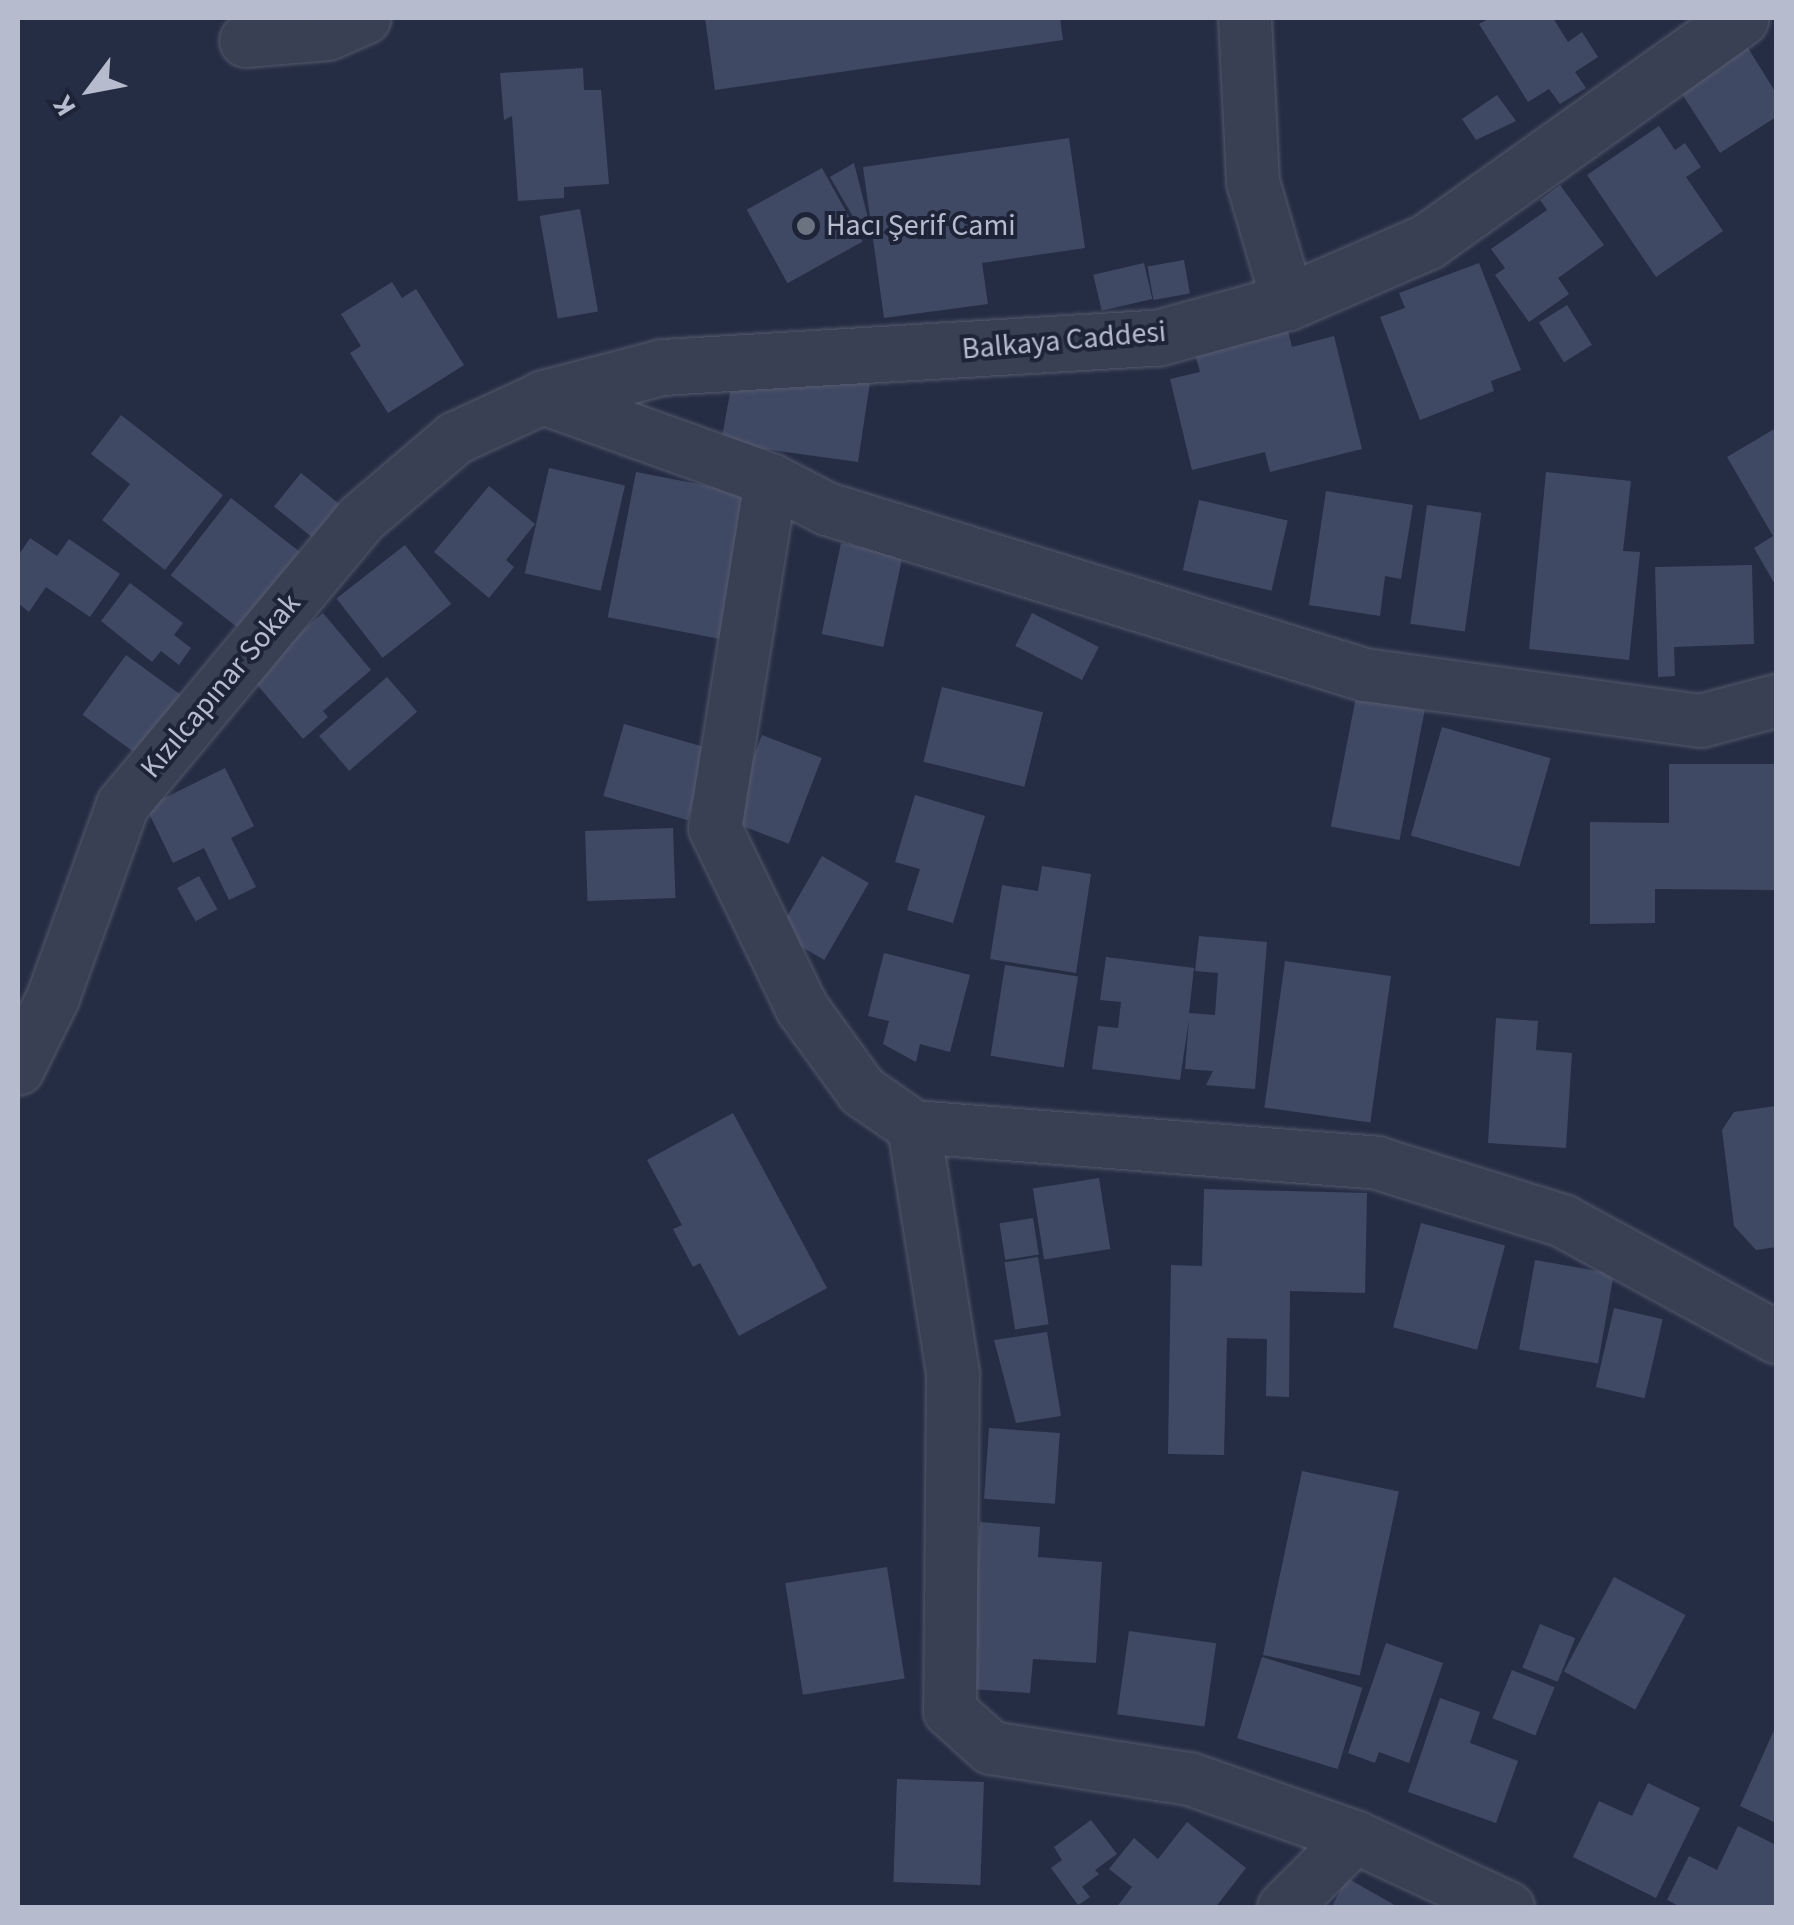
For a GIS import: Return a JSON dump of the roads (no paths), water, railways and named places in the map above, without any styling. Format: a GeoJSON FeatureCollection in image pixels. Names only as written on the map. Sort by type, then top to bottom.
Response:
{"type":"FeatureCollection","features":[{"type":"Feature","properties":{"kind":"street"},"geometry":{"type":"LineString","coordinates":[[246,41],[328,34],[366,18]]}},
{"type":"Feature","properties":{"kind":"street"},"geometry":{"type":"LineString","coordinates":[[1246,18],[1253,182],[1288,302]]}},
{"type":"Feature","properties":{"kind":"street","name":"Balkaya Caddesi"},"geometry":{"type":"LineString","coordinates":[[543,398],[662,366],[1157,338],[1288,302],[1428,241],[1741,18]]}},
{"type":"Feature","properties":{"kind":"street"},"geometry":{"type":"LineString","coordinates":[[543,398],[771,480],[826,509],[1365,675],[1701,721],[1776,700]]}},
{"type":"Feature","properties":{"kind":"street","name":"Kızılcapınar Sokak"},"geometry":{"type":"LineString","coordinates":[[18,1068],[54,998],[123,805],[361,518],[456,438],[543,398]]}},
{"type":"Feature","properties":{"kind":"street"},"geometry":{"type":"LineString","coordinates":[[771,480],[715,828],[802,1008],[862,1091],[914,1127],[1377,1162],[1562,1221],[1776,1337]]}},
{"type":"Feature","properties":{"kind":"street"},"geometry":{"type":"LineString","coordinates":[[914,1127],[953,1374],[950,1711],[990,1748],[1190,1779],[1355,1836],[1508,1908]]}},
{"type":"Feature","properties":{"kind":"street"},"geometry":{"type":"LineString","coordinates":[[1284,1908],[1355,1836]]}},
{"type":"Feature","properties":{"kind":"place","name":"Hacı Şerif Cami"},"geometry":{"type":"Point","coordinates":[806,226]}}]}
